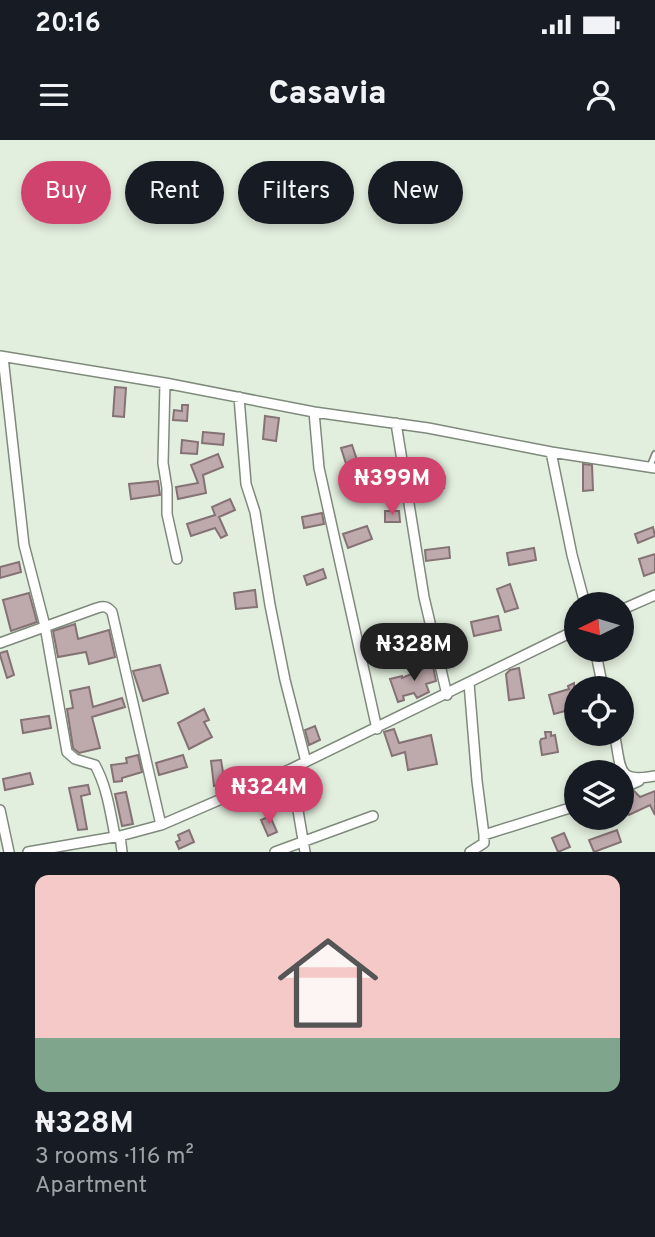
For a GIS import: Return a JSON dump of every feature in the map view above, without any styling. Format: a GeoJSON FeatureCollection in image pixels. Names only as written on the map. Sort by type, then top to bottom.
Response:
{"type":"FeatureCollection","features":[{"type":"Feature","properties":{"kind":"street"},"geometry":{"type":"LineString","coordinates":[[122,852],[101,775],[95,765],[75,759],[66,752],[45,626],[24,545],[1,356],[165,383],[314,412],[396,423],[551,452],[652,467]]}},
{"type":"Feature","properties":{"kind":"street"},"geometry":{"type":"LineString","coordinates":[[165,383],[163,463],[167,514],[177,559]]}},
{"type":"Feature","properties":{"kind":"street"},"geometry":{"type":"LineString","coordinates":[[239,397],[246,484],[255,512],[285,680],[306,762]]}},
{"type":"Feature","properties":{"kind":"street"},"geometry":{"type":"LineString","coordinates":[[314,412],[319,468],[377,729]]}},
{"type":"Feature","properties":{"kind":"street"},"geometry":{"type":"LineString","coordinates":[[396,423],[422,583],[447,695]]}},
{"type":"Feature","properties":{"kind":"street"},"geometry":{"type":"LineString","coordinates":[[551,452],[582,592]]}},
{"type":"Feature","properties":{"kind":"street"},"geometry":{"type":"LineString","coordinates":[[634,604],[655,595]]}},
{"type":"Feature","properties":{"kind":"street"},"geometry":{"type":"LineString","coordinates":[[0,643],[104,606],[111,612],[161,825]]}},
{"type":"Feature","properties":{"kind":"street"},"geometry":{"type":"LineString","coordinates":[[28,852],[161,825],[377,729],[564,636]]}},
{"type":"Feature","properties":{"kind":"street"},"geometry":{"type":"LineString","coordinates":[[469,684],[484,835],[484,843],[470,852]]}},
{"type":"Feature","properties":{"kind":"street"},"geometry":{"type":"LineString","coordinates":[[616,746],[620,766],[625,775],[630,779],[642,779]]}},
{"type":"Feature","properties":{"kind":"street"},"geometry":{"type":"LineString","coordinates":[[291,769],[305,852]]}},
{"type":"Feature","properties":{"kind":"street"},"geometry":{"type":"LineString","coordinates":[[634,783],[655,775]]}},
{"type":"Feature","properties":{"kind":"street"},"geometry":{"type":"LineString","coordinates":[[0,810],[9,852]]}},
{"type":"Feature","properties":{"kind":"street"},"geometry":{"type":"LineString","coordinates":[[484,835],[564,810]]}},
{"type":"Feature","properties":{"kind":"street"},"geometry":{"type":"LineString","coordinates":[[275,852],[373,816]]}},
{"type":"Feature","properties":{"kind":"lane"},"geometry":{"type":"LineString","coordinates":[[652,467],[655,454]]}},
{"type":"Feature","properties":{"kind":"building"},"geometry":{"type":"Polygon","coordinates":[[[115,387],[126,388],[124,417],[113,416],[115,387]]]}},
{"type":"Feature","properties":{"kind":"building"},"geometry":{"type":"Polygon","coordinates":[[[182,405],[188,405],[187,421],[173,420],[174,410],[182,411],[182,405]]]}},
{"type":"Feature","properties":{"kind":"building"},"geometry":{"type":"Polygon","coordinates":[[[265,416],[279,418],[276,441],[263,439],[265,416]]]}},
{"type":"Feature","properties":{"kind":"building"},"geometry":{"type":"Polygon","coordinates":[[[203,432],[224,434],[223,445],[202,443],[203,432]]]}},
{"type":"Feature","properties":{"kind":"building"},"geometry":{"type":"Polygon","coordinates":[[[182,440],[198,442],[197,454],[181,453],[182,440]]]}},
{"type":"Feature","properties":{"kind":"building"},"geometry":{"type":"Polygon","coordinates":[[[352,445],[359,466],[348,470],[341,448],[352,445]]]}},
{"type":"Feature","properties":{"kind":"building"},"geometry":{"type":"Polygon","coordinates":[[[218,454],[223,467],[203,475],[206,493],[178,499],[176,487],[198,483],[191,465],[218,454]]]}},
{"type":"Feature","properties":{"kind":"building"},"geometry":{"type":"Polygon","coordinates":[[[583,464],[592,465],[593,490],[583,491],[583,464]]]}},
{"type":"Feature","properties":{"kind":"building"},"geometry":{"type":"Polygon","coordinates":[[[419,474],[445,477],[444,488],[418,485],[419,474]]]}},
{"type":"Feature","properties":{"kind":"building"},"geometry":{"type":"Polygon","coordinates":[[[158,481],[160,495],[131,499],[129,484],[158,481]]]}},
{"type":"Feature","properties":{"kind":"building"},"geometry":{"type":"Polygon","coordinates":[[[230,499],[235,510],[219,517],[227,535],[221,538],[215,528],[191,536],[187,524],[215,515],[212,507],[230,499]]]}},
{"type":"Feature","properties":{"kind":"building"},"geometry":{"type":"Polygon","coordinates":[[[385,511],[399,511],[400,522],[385,522],[385,511]]]}},
{"type":"Feature","properties":{"kind":"building"},"geometry":{"type":"Polygon","coordinates":[[[322,513],[324,524],[304,528],[302,517],[322,513]]]}},
{"type":"Feature","properties":{"kind":"building"},"geometry":{"type":"Polygon","coordinates":[[[367,526],[372,539],[348,548],[343,534],[367,526]]]}},
{"type":"Feature","properties":{"kind":"building"},"geometry":{"type":"Polygon","coordinates":[[[653,527],[655,536],[638,543],[635,534],[653,527]]]}},
{"type":"Feature","properties":{"kind":"building"},"geometry":{"type":"Polygon","coordinates":[[[449,547],[450,558],[426,561],[425,550],[449,547]]]}},
{"type":"Feature","properties":{"kind":"building"},"geometry":{"type":"Polygon","coordinates":[[[534,548],[536,560],[509,565],[507,553],[534,548]]]}},
{"type":"Feature","properties":{"kind":"building"},"geometry":{"type":"Polygon","coordinates":[[[655,554],[655,572],[644,576],[639,559],[655,554]]]}},
{"type":"Feature","properties":{"kind":"building"},"geometry":{"type":"Polygon","coordinates":[[[19,562],[21,572],[0,578],[0,567],[19,562]]]}},
{"type":"Feature","properties":{"kind":"building"},"geometry":{"type":"Polygon","coordinates":[[[323,569],[326,578],[307,585],[304,576],[323,569]]]}},
{"type":"Feature","properties":{"kind":"building"},"geometry":{"type":"Polygon","coordinates":[[[510,584],[518,608],[505,612],[497,589],[510,584]]]}},
{"type":"Feature","properties":{"kind":"building"},"geometry":{"type":"Polygon","coordinates":[[[255,590],[257,607],[236,609],[234,593],[255,590]]]}},
{"type":"Feature","properties":{"kind":"building"},"geometry":{"type":"Polygon","coordinates":[[[29,593],[37,622],[11,631],[3,600],[29,593]]]}},
{"type":"Feature","properties":{"kind":"building"},"geometry":{"type":"Polygon","coordinates":[[[498,616],[501,630],[474,636],[471,622],[498,616]]]}},
{"type":"Feature","properties":{"kind":"building"},"geometry":{"type":"Polygon","coordinates":[[[75,624],[78,639],[109,630],[115,657],[89,664],[86,652],[58,657],[53,631],[75,624]]]}},
{"type":"Feature","properties":{"kind":"building"},"geometry":{"type":"Polygon","coordinates":[[[7,651],[14,675],[7,678],[0,653],[7,651]]]}},
{"type":"Feature","properties":{"kind":"building"},"geometry":{"type":"Polygon","coordinates":[[[432,661],[436,681],[426,684],[429,692],[417,698],[414,693],[403,696],[404,700],[398,702],[390,679],[402,678],[423,669],[421,665],[432,661]]]}},
{"type":"Feature","properties":{"kind":"building"},"geometry":{"type":"Polygon","coordinates":[[[160,665],[168,693],[143,701],[133,671],[160,665]]]}},
{"type":"Feature","properties":{"kind":"building"},"geometry":{"type":"Polygon","coordinates":[[[519,668],[524,698],[509,700],[506,674],[519,668]]]}},
{"type":"Feature","properties":{"kind":"building"},"geometry":{"type":"Polygon","coordinates":[[[89,687],[93,707],[122,698],[125,707],[92,717],[100,748],[79,753],[73,748],[67,709],[73,708],[70,691],[89,687]]]}},
{"type":"Feature","properties":{"kind":"building"},"geometry":{"type":"Polygon","coordinates":[[[564,690],[564,711],[554,714],[549,695],[564,690]]]}},
{"type":"Feature","properties":{"kind":"building"},"geometry":{"type":"Polygon","coordinates":[[[204,709],[209,720],[204,722],[212,737],[189,749],[178,723],[204,709]]]}},
{"type":"Feature","properties":{"kind":"building"},"geometry":{"type":"Polygon","coordinates":[[[49,716],[51,728],[23,733],[21,720],[49,716]]]}},
{"type":"Feature","properties":{"kind":"building"},"geometry":{"type":"Polygon","coordinates":[[[315,726],[320,740],[309,745],[305,730],[315,726]]]}},
{"type":"Feature","properties":{"kind":"building"},"geometry":{"type":"Polygon","coordinates":[[[394,729],[399,743],[431,735],[437,764],[408,770],[405,752],[392,756],[384,732],[394,729]]]}},
{"type":"Feature","properties":{"kind":"building"},"geometry":{"type":"Polygon","coordinates":[[[545,732],[551,732],[551,736],[555,735],[558,752],[542,755],[540,742],[546,738],[545,732]]]}},
{"type":"Feature","properties":{"kind":"building"},"geometry":{"type":"Polygon","coordinates":[[[138,755],[142,772],[114,782],[111,765],[127,763],[126,758],[138,755]]]}},
{"type":"Feature","properties":{"kind":"building"},"geometry":{"type":"Polygon","coordinates":[[[183,755],[187,767],[159,775],[156,763],[183,755]]]}},
{"type":"Feature","properties":{"kind":"building"},"geometry":{"type":"Polygon","coordinates":[[[221,760],[225,784],[214,786],[211,761],[221,760]]]}},
{"type":"Feature","properties":{"kind":"building"},"geometry":{"type":"Polygon","coordinates":[[[30,773],[33,784],[5,790],[3,779],[30,773]]]}},
{"type":"Feature","properties":{"kind":"building"},"geometry":{"type":"Polygon","coordinates":[[[88,785],[90,794],[81,796],[87,829],[78,830],[69,788],[88,785]]]}},
{"type":"Feature","properties":{"kind":"building"},"geometry":{"type":"Polygon","coordinates":[[[634,791],[640,797],[655,791],[655,815],[650,805],[634,813],[634,791]]]}},
{"type":"Feature","properties":{"kind":"building"},"geometry":{"type":"Polygon","coordinates":[[[126,792],[133,824],[122,826],[115,794],[126,792]]]}},
{"type":"Feature","properties":{"kind":"building"},"geometry":{"type":"Polygon","coordinates":[[[270,816],[277,832],[268,836],[261,820],[270,816]]]}},
{"type":"Feature","properties":{"kind":"building"},"geometry":{"type":"Polygon","coordinates":[[[189,830],[194,842],[179,849],[176,842],[180,840],[178,835],[189,830]]]}},
{"type":"Feature","properties":{"kind":"building"},"geometry":{"type":"Polygon","coordinates":[[[617,830],[621,842],[594,852],[589,840],[617,830]]]}},
{"type":"Feature","properties":{"kind":"building"},"geometry":{"type":"Polygon","coordinates":[[[564,833],[570,847],[558,852],[552,838],[564,833]]]}}]}
